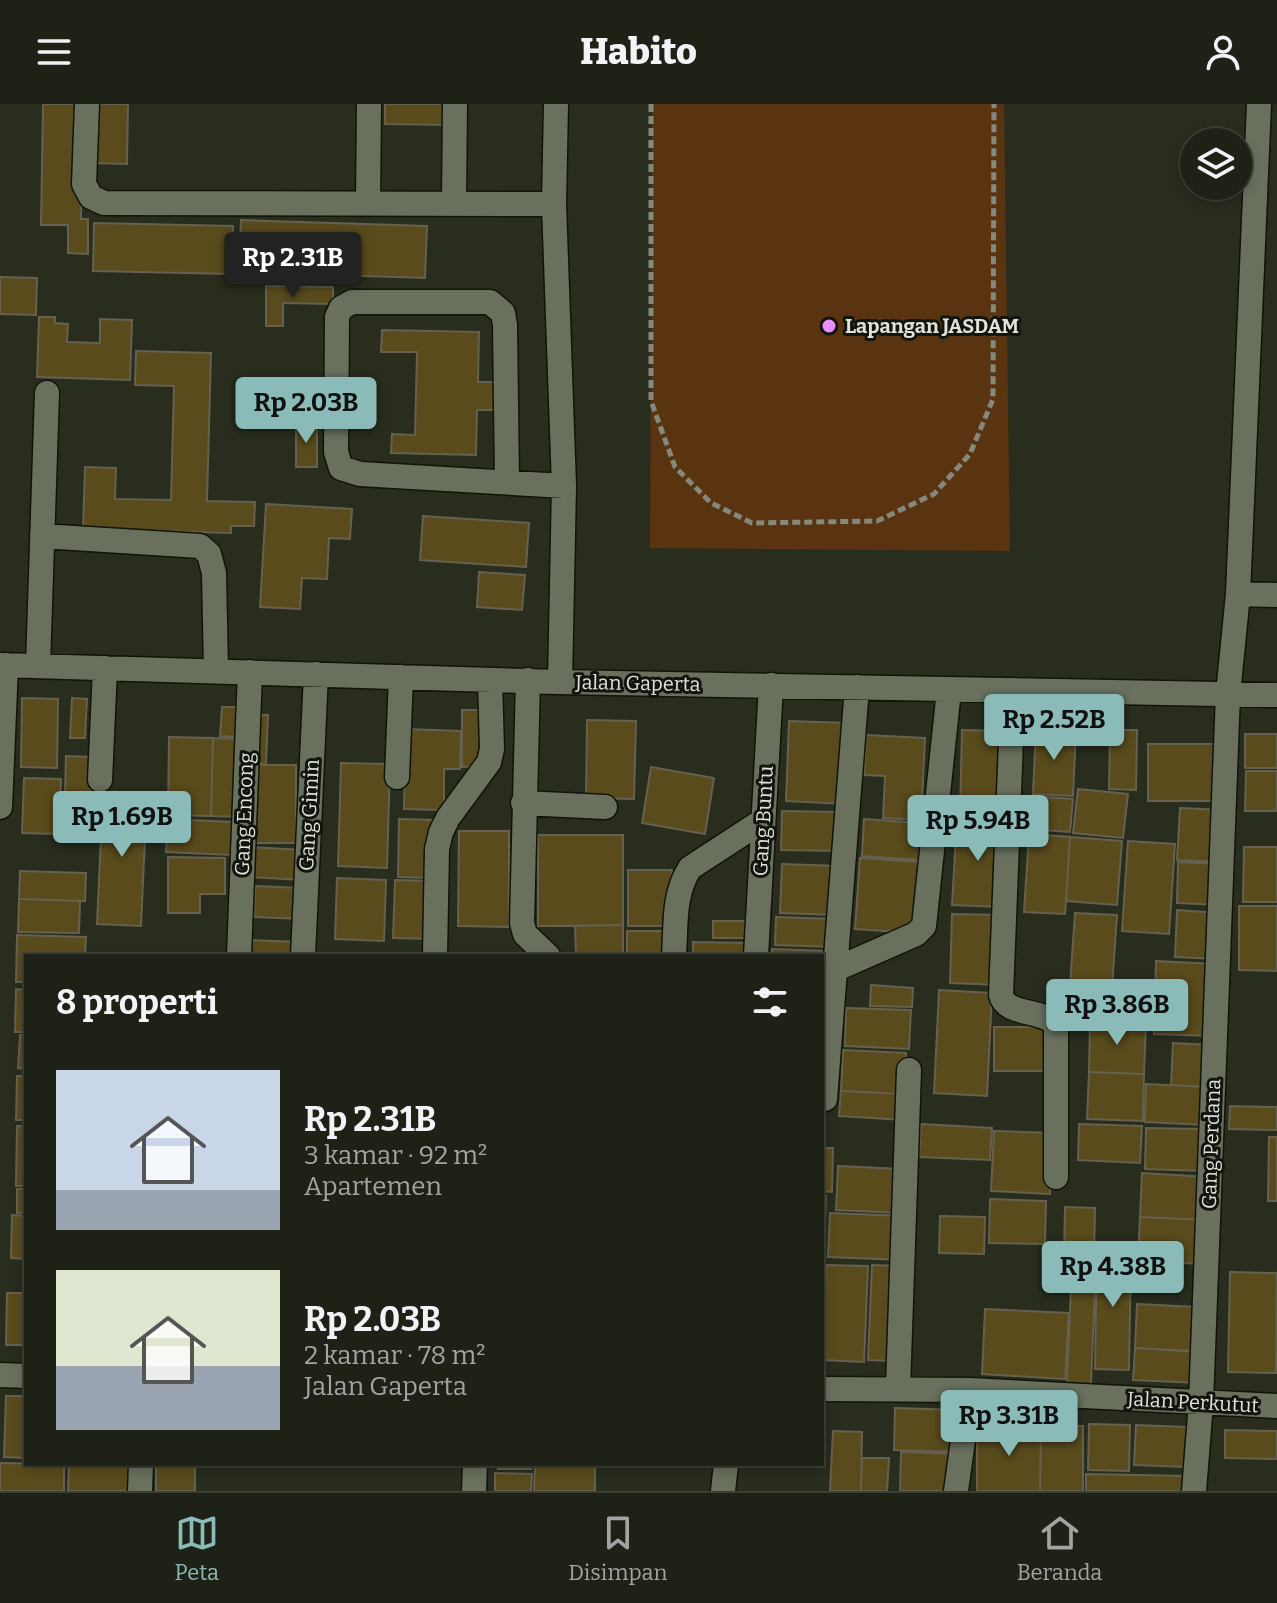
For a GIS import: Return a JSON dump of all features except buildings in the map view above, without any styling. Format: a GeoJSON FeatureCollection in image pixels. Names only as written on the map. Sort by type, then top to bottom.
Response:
{"type":"FeatureCollection","features":[{"type":"Feature","properties":{"kind":"street"},"geometry":{"type":"LineString","coordinates":[[87,104],[84,184],[86,191],[97,201],[554,204]]}},
{"type":"Feature","properties":{"kind":"street"},"geometry":{"type":"LineString","coordinates":[[368,203],[369,104]]}},
{"type":"Feature","properties":{"kind":"street"},"geometry":{"type":"LineString","coordinates":[[454,203],[455,104]]}},
{"type":"Feature","properties":{"kind":"street"},"geometry":{"type":"LineString","coordinates":[[556,104],[554,204],[564,486],[560,682]]}},
{"type":"Feature","properties":{"kind":"street","name":"Gang Perdana"},"geometry":{"type":"LineString","coordinates":[[1194,1491],[1201,1403],[1228,694],[1238,594],[1259,104]]}},
{"type":"Feature","properties":{"kind":"street"},"geometry":{"type":"LineString","coordinates":[[507,482],[503,313],[490,302],[352,302],[341,308],[337,317],[336,452],[341,468],[360,474],[564,486]]}},
{"type":"Feature","properties":{"kind":"street"},"geometry":{"type":"LineString","coordinates":[[38,666],[47,393]]}},
{"type":"Feature","properties":{"kind":"street"},"geometry":{"type":"LineString","coordinates":[[42,536],[200,546],[209,554],[214,573],[216,671]]}},
{"type":"Feature","properties":{"kind":"street"},"geometry":{"type":"LineString","coordinates":[[1238,594],[1277,595]]}},
{"type":"Feature","properties":{"kind":"street"},"geometry":{"type":"LineString","coordinates":[[0,807],[3,665]]}},
{"type":"Feature","properties":{"kind":"street","name":"Jalan Gaperta"},"geometry":{"type":"LineString","coordinates":[[3,665],[560,682],[1277,695]]}},
{"type":"Feature","properties":{"kind":"street"},"geometry":{"type":"LineString","coordinates":[[100,780],[105,668]]}},
{"type":"Feature","properties":{"kind":"street","name":"Gang Encong"},"geometry":{"type":"LineString","coordinates":[[239,954],[250,672]]}},
{"type":"Feature","properties":{"kind":"street","name":"Gang Gimin"},"geometry":{"type":"LineString","coordinates":[[303,954],[316,674]]}},
{"type":"Feature","properties":{"kind":"street"},"geometry":{"type":"LineString","coordinates":[[397,777],[401,677]]}},
{"type":"Feature","properties":{"kind":"street"},"geometry":{"type":"LineString","coordinates":[[435,954],[437,849],[441,832],[454,809],[489,762],[492,749],[490,680]]}},
{"type":"Feature","properties":{"kind":"street"},"geometry":{"type":"LineString","coordinates":[[528,680],[523,803],[523,929],[546,954]]}},
{"type":"Feature","properties":{"kind":"street","name":"Gang Buntu"},"geometry":{"type":"LineString","coordinates":[[756,954],[771,685]]}},
{"type":"Feature","properties":{"kind":"street"},"geometry":{"type":"LineString","coordinates":[[825,1099],[857,687]]}},
{"type":"Feature","properties":{"kind":"street"},"geometry":{"type":"LineString","coordinates":[[834,970],[916,934],[924,926],[949,690]]}},
{"type":"Feature","properties":{"kind":"street"},"geometry":{"type":"LineString","coordinates":[[1013,690],[1001,995],[1003,1002],[1010,1007],[1038,1013],[1056,1024],[1056,1177]]}},
{"type":"Feature","properties":{"kind":"street"},"geometry":{"type":"LineString","coordinates":[[523,803],[605,807]]}},
{"type":"Feature","properties":{"kind":"street"},"geometry":{"type":"LineString","coordinates":[[674,954],[678,893],[682,880],[690,868],[762,821]]}},
{"type":"Feature","properties":{"kind":"street"},"geometry":{"type":"LineString","coordinates":[[898,1388],[909,1070]]}},
{"type":"Feature","properties":{"kind":"street"},"geometry":{"type":"LineString","coordinates":[[0,1375],[24,1376]]}},
{"type":"Feature","properties":{"kind":"street","name":"Jalan Perkutut"},"geometry":{"type":"LineString","coordinates":[[824,1389],[970,1390],[1277,1406]]}},
{"type":"Feature","properties":{"kind":"street"},"geometry":{"type":"LineString","coordinates":[[956,1491],[970,1390]]}},
{"type":"Feature","properties":{"kind":"street"},"geometry":{"type":"LineString","coordinates":[[140,1491],[141,1466]]}},
{"type":"Feature","properties":{"kind":"street"},"geometry":{"type":"LineString","coordinates":[[474,1491],[475,1466]]}},
{"type":"Feature","properties":{"kind":"street"},"geometry":{"type":"LineString","coordinates":[[723,1491],[726,1466]]}},
{"type":"Feature","properties":{"kind":"path"},"geometry":{"type":"LineString","coordinates":[[651,104],[651,401],[675,467],[711,503],[752,523],[877,521],[934,494],[970,454],[993,399],[994,104]]}},
{"type":"Feature","properties":{"kind":"shaded area","name":"Lapangan JASDAM"},"geometry":{"type":"Polygon","coordinates":[[[652,104],[1004,104],[1010,551],[650,548],[652,104]]]}},
{"type":"Feature","properties":{"kind":"place","name":"Lapangan JASDAM"},"geometry":{"type":"Point","coordinates":[829,326]}}]}
